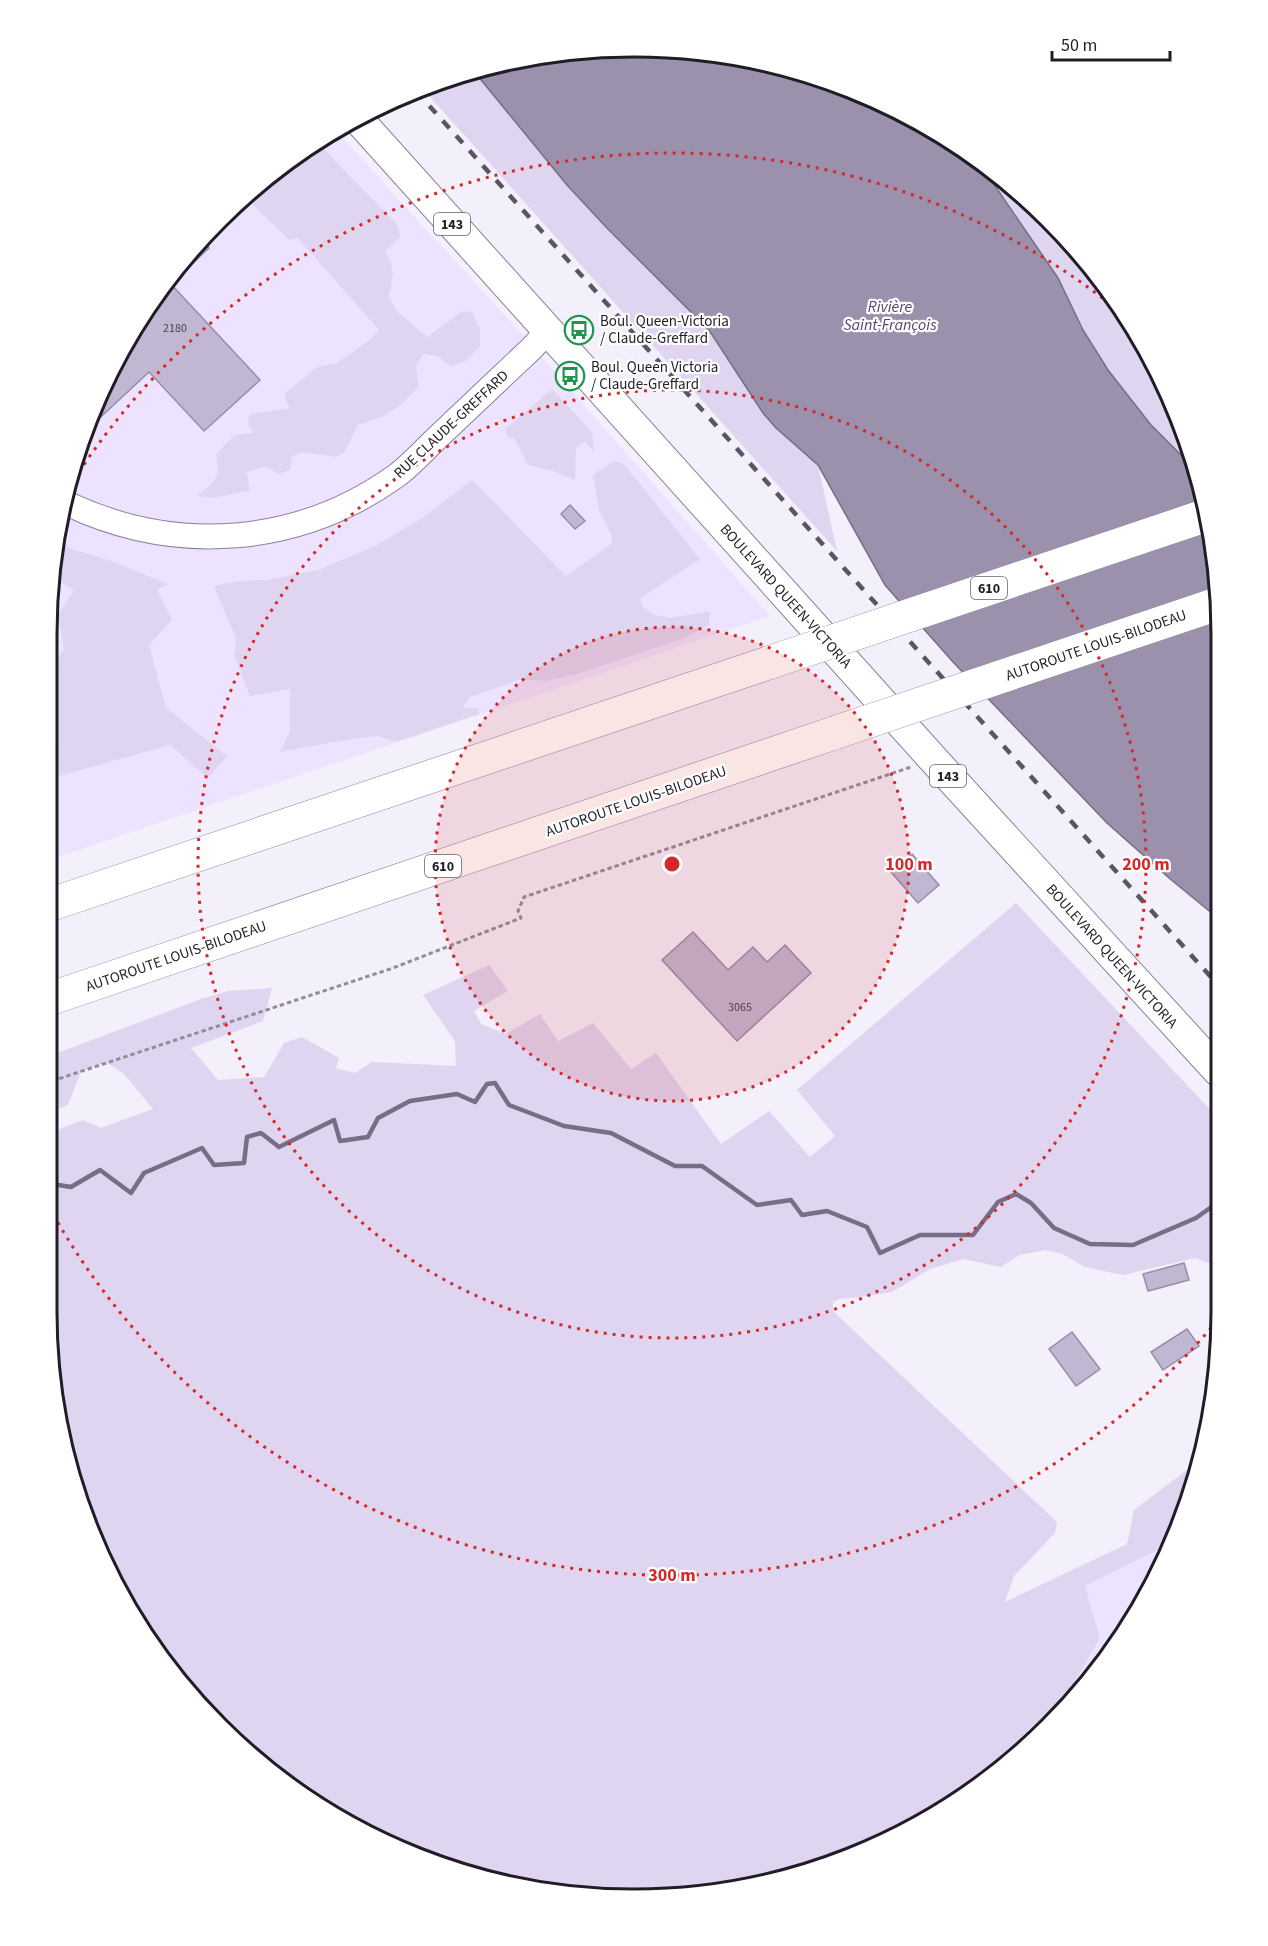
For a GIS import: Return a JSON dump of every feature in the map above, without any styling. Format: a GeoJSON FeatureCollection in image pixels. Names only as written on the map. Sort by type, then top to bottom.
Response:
{"type":"FeatureCollection","features":[{"type":"Feature","properties":{"kind":"highway","name":"610"},"geometry":{"type":"LineString","coordinates":[[57,902],[1199,518]]}},
{"type":"Feature","properties":{"kind":"highway","name":"AUTOROUTE LOUIS-BILODEAU"},"geometry":{"type":"LineString","coordinates":[[57,996],[1210,606]]}},
{"type":"Feature","properties":{"kind":"main road","name":"BOULEVARD QUEEN-VICTORIA"},"geometry":{"type":"LineString","coordinates":[[363,125],[933,759],[1211,1063]]}},
{"type":"Feature","properties":{"kind":"street","name":"RUE CLAUDE-GREFFARD"},"geometry":{"type":"LineString","coordinates":[[72,506],[107,520],[145,531],[174,536],[204,537],[263,533],[320,517],[356,501],[398,474],[548,331]]}},
{"type":"Feature","properties":{"kind":"path"},"geometry":{"type":"LineString","coordinates":[[57,1080],[393,968],[510,923],[521,918],[518,911],[524,897],[933,759]]}},
{"type":"Feature","properties":{"kind":"shaded area"},"geometry":{"type":"Polygon","coordinates":[[[480,79],[567,185],[709,330],[763,413],[776,428],[818,465],[837,551],[429,95],[480,79]]]}},
{"type":"Feature","properties":{"kind":"shaded area"},"geometry":{"type":"Polygon","coordinates":[[[341,137],[510,321],[770,616],[57,857],[57,634],[62,559],[68,521],[88,449],[101,413],[134,345],[176,283],[226,226],[251,203],[289,240],[298,237],[379,329],[372,338],[337,363],[317,367],[289,408],[250,414],[254,433],[220,470],[214,481],[198,496],[250,489],[247,472],[291,458],[301,452],[336,457],[343,454],[358,425],[382,417],[401,405],[419,387],[416,366],[423,354],[437,356],[462,311],[427,337],[397,311],[389,297],[393,275],[391,262],[385,252],[397,224],[323,148],[341,137]]]}},
{"type":"Feature","properties":{"kind":"shaded area"},"geometry":{"type":"Polygon","coordinates":[[[323,148],[397,224],[400,237],[385,252],[391,262],[393,275],[389,297],[397,311],[427,337],[462,311],[472,312],[480,329],[480,346],[466,361],[451,366],[437,356],[423,354],[416,366],[419,387],[401,405],[382,417],[358,425],[344,453],[336,457],[301,452],[291,458],[291,469],[279,474],[265,467],[247,472],[250,490],[213,498],[197,496],[216,478],[218,469],[216,454],[235,435],[253,433],[248,423],[250,414],[289,408],[284,394],[317,367],[337,363],[372,338],[379,330],[298,238],[289,240],[251,203],[283,176],[323,148]]]}},
{"type":"Feature","properties":{"kind":"shaded area"},"geometry":{"type":"Polygon","coordinates":[[[990,180],[1042,226],[1092,283],[1114,313],[1151,379],[1167,413],[1182,456],[1151,425],[1108,370],[990,180]]]}},
{"type":"Feature","properties":{"kind":"shaded area"},"geometry":{"type":"Polygon","coordinates":[[[552,389],[592,432],[594,451],[585,442],[576,448],[575,480],[553,471],[528,465],[515,439],[507,436],[505,429],[552,389]]]}},
{"type":"Feature","properties":{"kind":"shaded area"},"geometry":{"type":"Polygon","coordinates":[[[614,461],[624,464],[700,559],[641,598],[642,606],[654,615],[671,618],[710,611],[709,625],[682,639],[577,674],[547,681],[521,679],[470,697],[463,708],[478,708],[479,714],[396,742],[378,736],[280,752],[290,731],[290,689],[250,696],[234,655],[236,639],[214,586],[238,581],[267,580],[318,570],[377,545],[422,518],[472,480],[566,576],[611,544],[612,536],[599,510],[593,475],[614,461]]]}},
{"type":"Feature","properties":{"kind":"shaded area"},"geometry":{"type":"Polygon","coordinates":[[[64,545],[168,584],[157,590],[172,620],[149,645],[166,708],[227,756],[208,778],[170,745],[57,777],[57,660],[64,649],[58,615],[74,590],[60,582],[64,545]]]}},
{"type":"Feature","properties":{"kind":"shaded area"},"geometry":{"type":"Polygon","coordinates":[[[1016,903],[1211,1111],[1211,1264],[1195,1258],[1123,1275],[1085,1267],[1063,1254],[1046,1250],[1019,1255],[1001,1267],[963,1259],[930,1269],[892,1292],[839,1299],[833,1302],[833,1311],[1057,1522],[1055,1533],[1014,1576],[1005,1602],[1127,1544],[1134,1510],[1189,1469],[1159,1549],[1085,1586],[1100,1638],[1071,1688],[1014,1746],[955,1792],[922,1812],[855,1845],[819,1858],[747,1878],[709,1884],[672,1888],[596,1888],[521,1878],[449,1858],[413,1845],[345,1812],[313,1792],[254,1746],[226,1720],[176,1663],[134,1600],[101,1533],[88,1497],[68,1425],[58,1350],[57,1130],[83,1120],[101,1128],[153,1109],[124,1074],[106,1062],[81,1071],[68,1105],[57,1109],[57,1053],[201,999],[228,991],[272,988],[263,1021],[191,1048],[218,1080],[264,1077],[284,1043],[302,1037],[339,1058],[336,1068],[355,1073],[372,1062],[456,1066],[455,1041],[423,995],[489,965],[508,991],[474,1011],[481,1024],[506,1034],[540,1014],[558,1041],[593,1023],[631,1069],[656,1053],[721,1144],[769,1111],[810,1157],[835,1136],[797,1090],[1016,903]]]}},
{"type":"Feature","properties":{"kind":"shaded area"},"geometry":{"type":"Polygon","coordinates":[[[1159,1549],[1134,1600],[1114,1633],[1071,1688],[1100,1638],[1085,1586],[1159,1549]]]}},
{"type":"Feature","properties":{"kind":"water","name":"Rivière Saint-François"},"geometry":{"type":"Polygon","coordinates":[[[596,58],[672,58],[747,68],[819,88],[855,101],[923,134],[955,154],[993,182],[1058,278],[1083,330],[1108,370],[1151,425],[1182,456],[1191,485],[1200,521],[1210,596],[1211,912],[1107,823],[953,662],[885,585],[818,465],[776,428],[763,413],[709,330],[567,185],[480,79],[521,68],[596,58]]]}},
{"type":"Feature","properties":{"kind":"building"},"geometry":{"type":"Polygon","coordinates":[[[207,246],[209,248],[191,265],[207,246]]]}},
{"type":"Feature","properties":{"kind":"building"},"geometry":{"type":"Polygon","coordinates":[[[173,287],[260,380],[204,431],[149,372],[99,418],[134,345],[173,287]]]}},
{"type":"Feature","properties":{"kind":"building"},"geometry":{"type":"Polygon","coordinates":[[[570,505],[585,521],[575,529],[561,514],[570,505]]]}},
{"type":"Feature","properties":{"kind":"building"},"geometry":{"type":"Polygon","coordinates":[[[912,854],[939,885],[918,903],[891,872],[912,854]]]}},
{"type":"Feature","properties":{"kind":"building"},"geometry":{"type":"Polygon","coordinates":[[[693,932],[728,970],[753,947],[767,962],[785,945],[811,973],[737,1041],[662,960],[693,932]]]}},
{"type":"Feature","properties":{"kind":"building"},"geometry":{"type":"Polygon","coordinates":[[[1184,1263],[1189,1280],[1148,1291],[1143,1274],[1184,1263]]]}},
{"type":"Feature","properties":{"kind":"building"},"geometry":{"type":"Polygon","coordinates":[[[1187,1329],[1199,1346],[1163,1370],[1151,1352],[1187,1329]]]}},
{"type":"Feature","properties":{"kind":"building"},"geometry":{"type":"Polygon","coordinates":[[[1072,1332],[1100,1369],[1076,1386],[1049,1349],[1072,1332]]]}},
{"type":"Feature","properties":{"kind":"waterway"},"geometry":{"type":"LineString","coordinates":[[57,1185],[71,1187],[100,1170],[131,1193],[144,1173],[202,1148],[214,1165],[244,1163],[247,1137],[261,1133],[279,1147],[334,1120],[340,1141],[368,1137],[378,1118],[410,1101],[457,1094],[475,1102],[487,1084],[495,1083],[509,1105],[564,1126],[611,1133],[675,1166],[702,1166],[757,1205],[791,1200],[802,1215],[827,1211],[867,1227],[880,1253],[920,1235],[973,1235],[998,1202],[1016,1194],[1031,1203],[1054,1228],[1090,1244],[1133,1245],[1196,1218],[1211,1207]]}},
{"type":"Feature","properties":{"kind":"railway"},"geometry":{"type":"LineString","coordinates":[[422,98],[1211,977]]}},
{"type":"Feature","properties":{"kind":"place","name":"Boul. Queen-Victoria / Claude-Greffard"},"geometry":{"type":"Point","coordinates":[579,330]}},
{"type":"Feature","properties":{"kind":"place","name":"Boul. Queen Victoria / Claude-Greffard"},"geometry":{"type":"Point","coordinates":[570,376]}}]}
